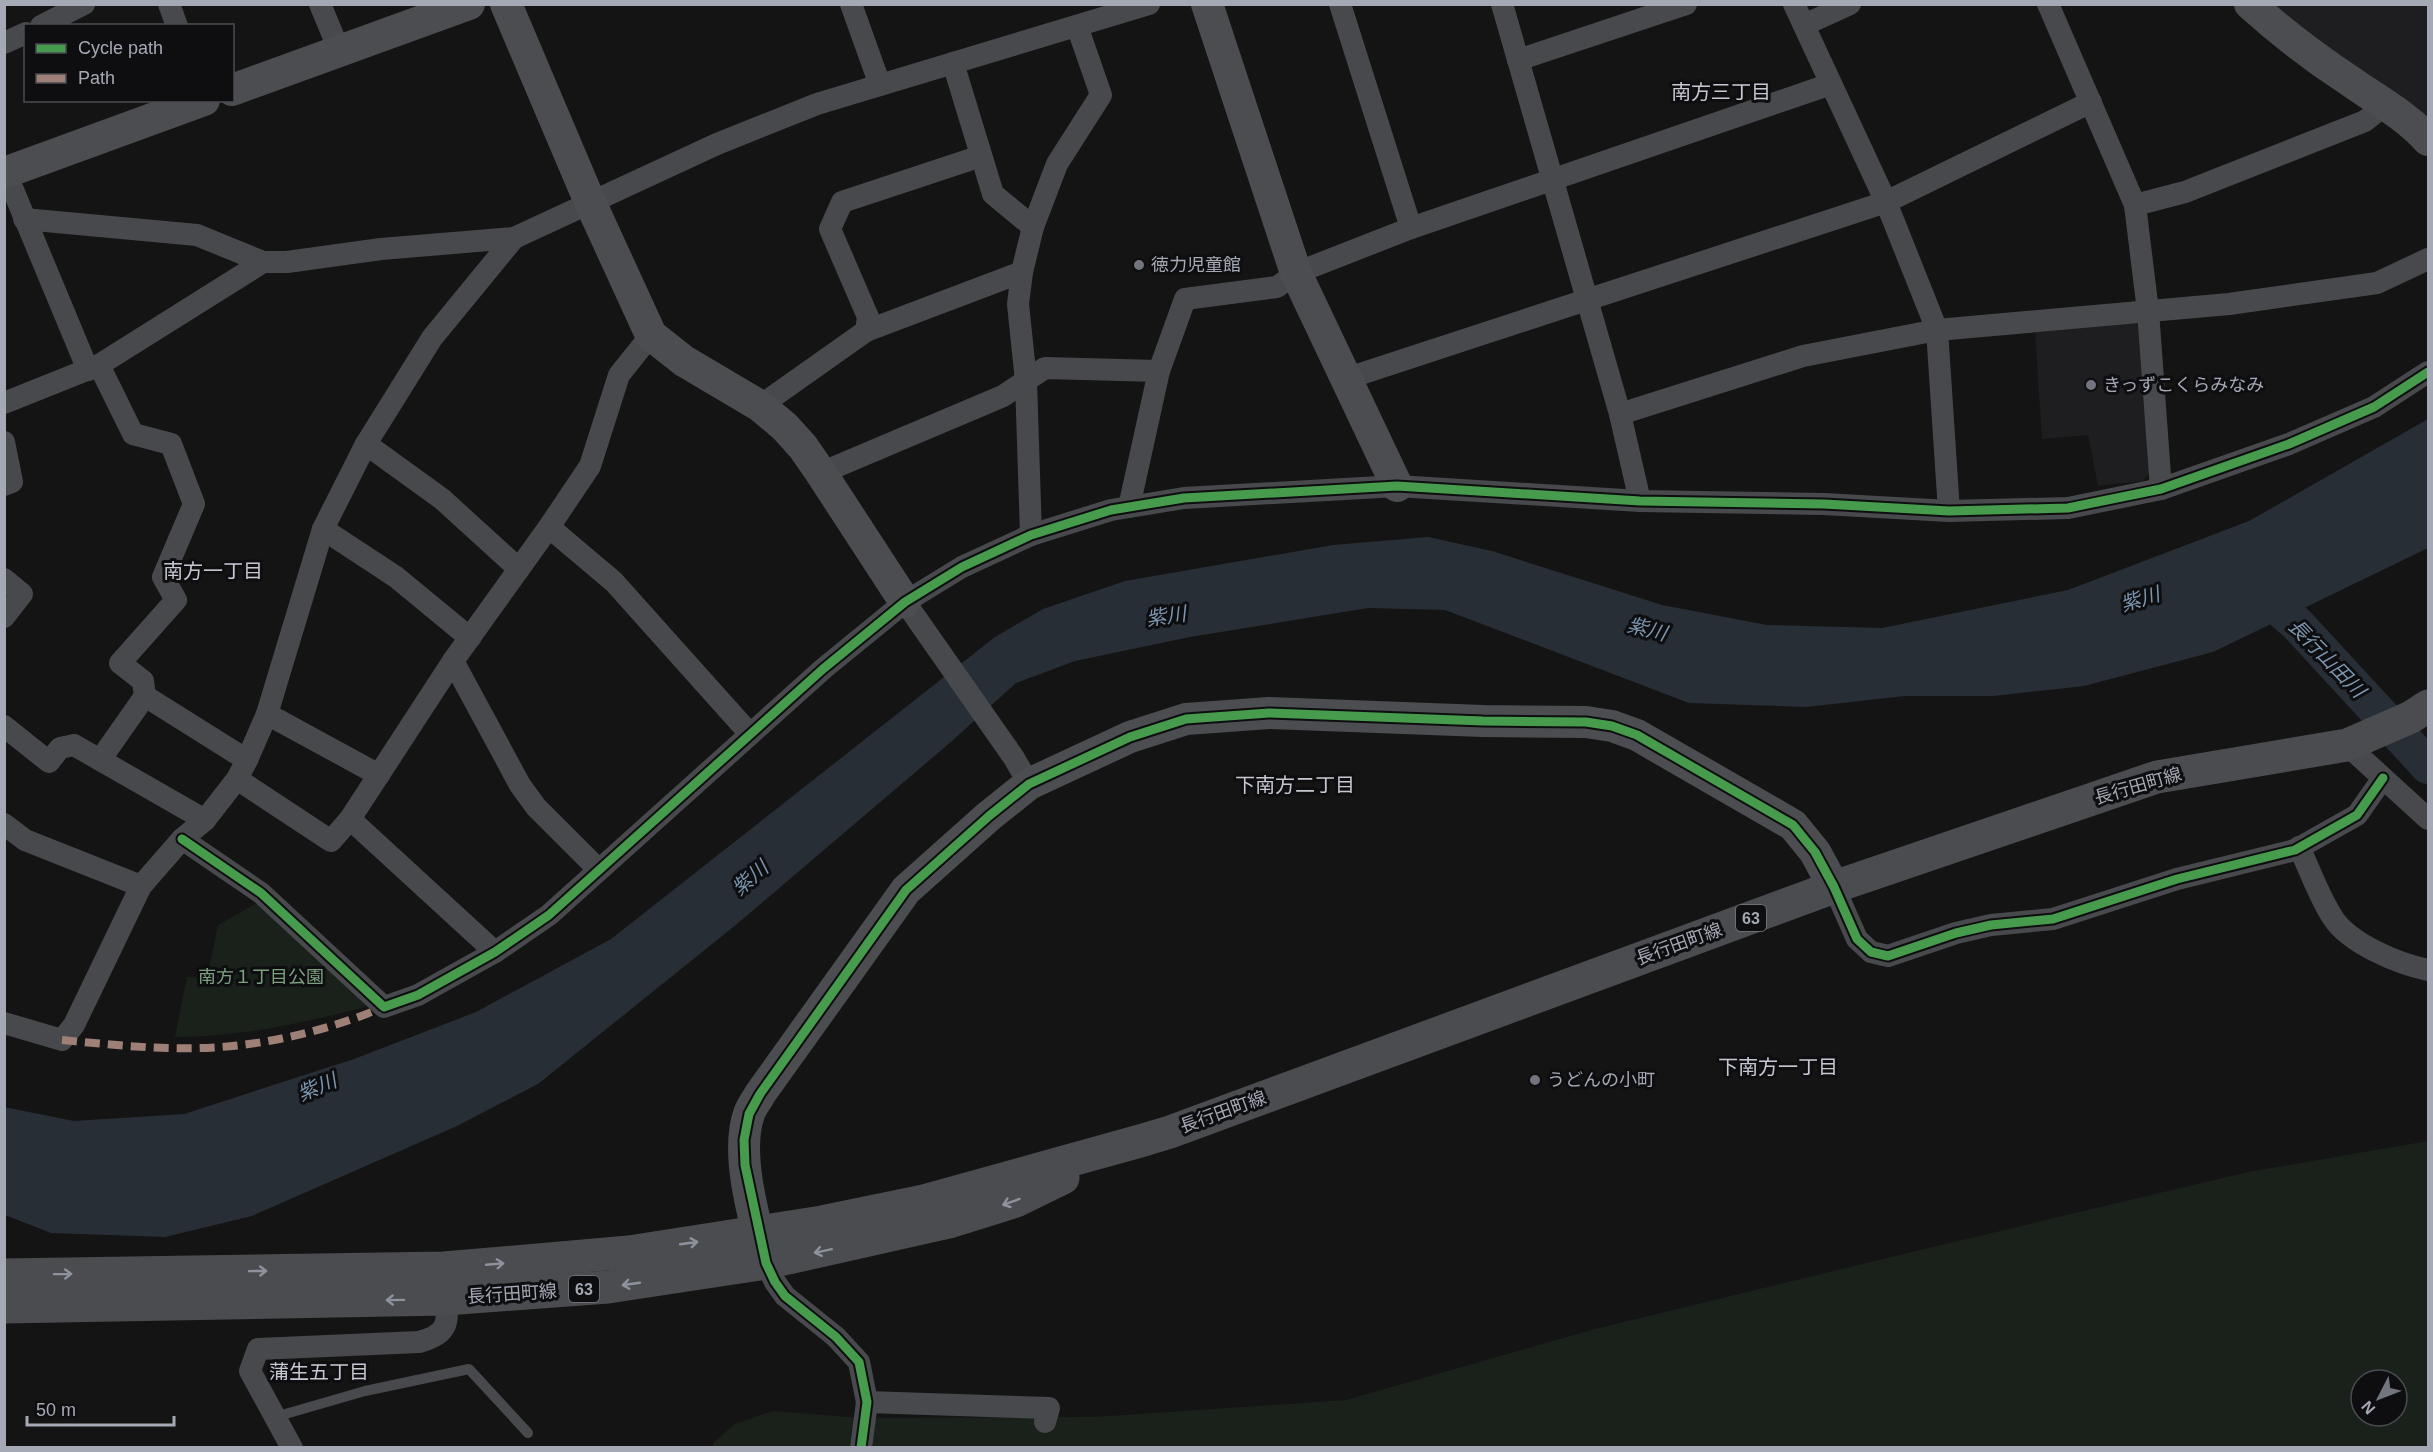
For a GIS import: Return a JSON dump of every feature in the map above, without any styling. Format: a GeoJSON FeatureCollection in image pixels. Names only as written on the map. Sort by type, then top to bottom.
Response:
{"type":"FeatureCollection","features":[{"type":"Feature","properties":{"kind":"main road","name":"長行田町線"},"geometry":{"type":"LineString","coordinates":[[4,1307],[445,1283],[629,1252],[762,1248],[1170,1132],[1834,887],[2157,777],[2360,740],[2420,712]]}},
{"type":"Feature","properties":{"kind":"main road","name":"長行田町線"},"geometry":{"type":"LineString","coordinates":[[4,1275],[445,1283]]}},
{"type":"Feature","properties":{"kind":"street"},"geometry":{"type":"LineString","coordinates":[[44,24],[84,4]]}},
{"type":"Feature","properties":{"kind":"street"},"geometry":{"type":"LineString","coordinates":[[169,4],[176,24]]}},
{"type":"Feature","properties":{"kind":"street"},"geometry":{"type":"LineString","coordinates":[[320,4],[339,50]]}},
{"type":"Feature","properties":{"kind":"street"},"geometry":{"type":"LineString","coordinates":[[234,89],[470,4]]}},
{"type":"Feature","properties":{"kind":"street"},"geometry":{"type":"LineString","coordinates":[[506,4],[590,202],[651,335],[684,361],[760,406],[785,427],[803,447],[905,602],[1014,758],[1029,784]]}},
{"type":"Feature","properties":{"kind":"street"},"geometry":{"type":"LineString","coordinates":[[851,4],[880,85]]}},
{"type":"Feature","properties":{"kind":"street"},"geometry":{"type":"LineString","coordinates":[[24,219],[197,235],[263,262],[287,262],[381,249],[514,238],[717,144],[817,104],[1149,4]]}},
{"type":"Feature","properties":{"kind":"street"},"geometry":{"type":"LineString","coordinates":[[1207,4],[1296,273],[1397,486]]}},
{"type":"Feature","properties":{"kind":"street"},"geometry":{"type":"LineString","coordinates":[[1340,4],[1411,228]]}},
{"type":"Feature","properties":{"kind":"street"},"geometry":{"type":"LineString","coordinates":[[1502,4],[1620,414],[1640,501]]}},
{"type":"Feature","properties":{"kind":"street"},"geometry":{"type":"LineString","coordinates":[[1518,60],[1686,4]]}},
{"type":"Feature","properties":{"kind":"street"},"geometry":{"type":"LineString","coordinates":[[1794,4],[1886,202],[1937,330],[1949,511]]}},
{"type":"Feature","properties":{"kind":"street"},"geometry":{"type":"LineString","coordinates":[[1804,25],[1850,4]]}},
{"type":"Feature","properties":{"kind":"street"},"geometry":{"type":"LineString","coordinates":[[2048,4],[2135,205],[2148,311],[2161,489]]}},
{"type":"Feature","properties":{"kind":"street"},"geometry":{"type":"LineString","coordinates":[[2250,4],[2318,60],[2415,125],[2428,140]]}},
{"type":"Feature","properties":{"kind":"street"},"geometry":{"type":"LineString","coordinates":[[1031,535],[1026,381],[1018,304],[1022,272],[1033,227],[1057,164],[1101,95],[1077,26]]}},
{"type":"Feature","properties":{"kind":"street"},"geometry":{"type":"LineString","coordinates":[[4,43],[24,34]]}},
{"type":"Feature","properties":{"kind":"street"},"geometry":{"type":"LineString","coordinates":[[953,63],[993,194],[1033,227]]}},
{"type":"Feature","properties":{"kind":"street"},"geometry":{"type":"LineString","coordinates":[[1130,507],[1159,371],[1185,299],[1277,286],[1296,273],[1411,228],[1831,84]]}},
{"type":"Feature","properties":{"kind":"street"},"geometry":{"type":"LineString","coordinates":[[100,760],[145,696],[143,681],[120,663],[176,600],[163,577],[194,504],[171,444],[133,434],[94,368],[24,219],[5,173],[199,102]]}},
{"type":"Feature","properties":{"kind":"street"},"geometry":{"type":"LineString","coordinates":[[1346,379],[1587,298],[1886,202],[2091,102]]}},
{"type":"Feature","properties":{"kind":"street"},"geometry":{"type":"LineString","coordinates":[[2135,205],[2185,192],[2365,121],[2385,105]]}},
{"type":"Feature","properties":{"kind":"street"},"geometry":{"type":"LineString","coordinates":[[866,331],[868,317],[830,229],[842,202],[981,156]]}},
{"type":"Feature","properties":{"kind":"street"},"geometry":{"type":"LineString","coordinates":[[4,1023],[62,1040],[74,1025],[141,886],[182,839],[205,820],[242,770],[267,714],[323,528],[366,444],[432,338],[514,238]]}},
{"type":"Feature","properties":{"kind":"street"},"geometry":{"type":"LineString","coordinates":[[1620,414],[1803,356],[1937,330],[2229,304],[2378,284],[2428,259]]}},
{"type":"Feature","properties":{"kind":"street"},"geometry":{"type":"LineString","coordinates":[[4,403],[94,368],[263,262]]}},
{"type":"Feature","properties":{"kind":"street"},"geometry":{"type":"LineString","coordinates":[[760,406],[866,331],[1022,272]]}},
{"type":"Feature","properties":{"kind":"street"},"geometry":{"type":"LineString","coordinates":[[145,696],[331,841],[350,819],[453,661],[590,466],[619,375],[651,335]]}},
{"type":"Feature","properties":{"kind":"street"},"geometry":{"type":"LineString","coordinates":[[821,472],[1003,396],[1045,368],[1159,371]]}},
{"type":"Feature","properties":{"kind":"street"},"geometry":{"type":"LineString","coordinates":[[182,839],[261,893],[384,1007],[418,996],[495,952],[549,915],[823,669],[905,602],[962,567],[1031,535],[1111,510],[1184,498],[1397,486],[1640,501],[1824,504],[1949,511],[2068,508],[2161,489],[2289,444],[2374,407],[2428,372]]}},
{"type":"Feature","properties":{"kind":"street"},"geometry":{"type":"LineString","coordinates":[[4,442],[12,482],[4,485]]}},
{"type":"Feature","properties":{"kind":"street"},"geometry":{"type":"LineString","coordinates":[[366,444],[442,499],[519,569]]}},
{"type":"Feature","properties":{"kind":"street"},"geometry":{"type":"LineString","coordinates":[[549,527],[614,582],[750,734]]}},
{"type":"Feature","properties":{"kind":"street"},"geometry":{"type":"LineString","coordinates":[[323,528],[396,578],[470,638]]}},
{"type":"Feature","properties":{"kind":"street"},"geometry":{"type":"LineString","coordinates":[[4,579],[22,594],[4,617]]}},
{"type":"Feature","properties":{"kind":"street"},"geometry":{"type":"LineString","coordinates":[[453,661],[520,785],[536,807],[599,870]]}},
{"type":"Feature","properties":{"kind":"street"},"geometry":{"type":"LineString","coordinates":[[861,1448],[867,1402],[859,1362],[836,1337],[785,1296],[775,1282],[762,1248],[745,1165],[744,1140],[749,1114],[760,1094],[906,890],[989,816],[1029,784],[1130,737],[1186,719],[1269,713],[1484,721],[1586,722],[1612,726],[1637,735],[1793,825],[1815,852],[1834,887],[1857,939],[1871,952],[1888,956],[1956,933],[1991,925],[2053,919],[2177,879],[2299,847],[2357,815],[2383,778]]}},
{"type":"Feature","properties":{"kind":"street"},"geometry":{"type":"LineString","coordinates":[[267,714],[379,775]]}},
{"type":"Feature","properties":{"kind":"street"},"geometry":{"type":"LineString","coordinates":[[4,726],[49,762],[60,748],[74,745],[205,820]]}},
{"type":"Feature","properties":{"kind":"street"},"geometry":{"type":"LineString","coordinates":[[2360,740],[2383,778],[2428,819]]}},
{"type":"Feature","properties":{"kind":"street"},"geometry":{"type":"LineString","coordinates":[[350,819],[495,952]]}},
{"type":"Feature","properties":{"kind":"street"},"geometry":{"type":"LineString","coordinates":[[4,824],[26,840],[141,886]]}},
{"type":"Feature","properties":{"kind":"street"},"geometry":{"type":"LineString","coordinates":[[2299,847],[2333,920],[2360,943],[2406,965],[2428,970]]}},
{"type":"Feature","properties":{"kind":"street"},"geometry":{"type":"LineString","coordinates":[[292,1448],[250,1371],[258,1349],[419,1342],[434,1338],[443,1331],[447,1321],[445,1283]]}},
{"type":"Feature","properties":{"kind":"street"},"geometry":{"type":"LineString","coordinates":[[867,1402],[1049,1408],[1045,1422]]}},
{"type":"Feature","properties":{"kind":"lane"},"geometry":{"type":"LineString","coordinates":[[274,1417],[365,1391],[469,1369],[528,1433]]}},
{"type":"Feature","properties":{"kind":"shaded area"},"geometry":{"type":"Polygon","coordinates":[[[2263,5],[2428,5],[2428,127],[2263,5]]]}},
{"type":"Feature","properties":{"kind":"shaded area","name":"きっずこくらみなみ"},"geometry":{"type":"Polygon","coordinates":[[[2136,323],[2140,328],[2152,470],[2143,481],[2098,486],[2088,435],[2042,439],[2035,331],[2136,323]]]}},
{"type":"Feature","properties":{"kind":"green space","name":"南方１丁目公園"},"geometry":{"type":"Polygon","coordinates":[[[257,903],[366,1000],[365,1007],[271,1028],[175,1037],[187,977],[207,978],[218,925],[257,903]]]}},
{"type":"Feature","properties":{"kind":"green space"},"geometry":{"type":"Polygon","coordinates":[[[2428,1141],[2428,1447],[712,1448],[714,1442],[735,1424],[773,1411],[860,1418],[1095,1417],[1346,1400],[1595,1329],[2248,1172],[2428,1141]]]}},
{"type":"Feature","properties":{"kind":"water","name":"紫川"},"geometry":{"type":"Polygon","coordinates":[[[2428,419],[2428,548],[2213,652],[2084,686],[1993,696],[1905,696],[1806,707],[1689,703],[1445,610],[1368,608],[1190,637],[1075,661],[1016,683],[952,741],[737,924],[538,1084],[457,1126],[252,1216],[165,1237],[51,1233],[5,1215],[4,1107],[74,1121],[184,1114],[354,1059],[476,1012],[611,939],[995,637],[1043,609],[1125,581],[1333,545],[1428,537],[1492,551],[1662,605],[1767,625],[1882,628],[2068,590],[2249,521],[2428,419]]]}},
{"type":"Feature","properties":{"kind":"waterway","name":"長行山田川"},"geometry":{"type":"LineString","coordinates":[[2251,584],[2297,624],[2428,766]]}},
{"type":"Feature","properties":{"kind":"marked path"},"geometry":{"type":"LineString","coordinates":[[62,1040],[161,1048],[242,1045],[304,1033],[345,1022],[384,1007]]}},
{"type":"Feature","properties":{"kind":"cycle path"},"geometry":{"type":"LineString","coordinates":[[182,839],[261,893],[384,1007],[418,995],[495,952],[549,915],[823,669],[905,602],[962,567],[1031,535],[1111,510],[1184,498],[1397,486],[1640,501],[1824,504],[1949,511],[2068,508],[2161,489],[2289,444],[2374,407],[2428,372]]}},
{"type":"Feature","properties":{"kind":"cycle path"},"geometry":{"type":"LineString","coordinates":[[861,1448],[867,1402],[859,1362],[836,1337],[785,1296],[766,1263],[745,1165],[744,1140],[749,1114],[760,1094],[906,890],[989,816],[1029,784],[1130,737],[1186,719],[1269,713],[1483,721],[1586,722],[1612,726],[1637,735],[1793,825],[1815,852],[1834,887],[1857,939],[1871,952],[1888,956],[1956,933],[1991,925],[2053,919],[2177,879],[2295,850],[2357,815],[2383,778]]}},
{"type":"Feature","properties":{"kind":"place","name":"徳力児童館"},"geometry":{"type":"Point","coordinates":[1139,265]}},
{"type":"Feature","properties":{"kind":"place","name":"きっずこくらみなみ"},"geometry":{"type":"Point","coordinates":[2091,385]}},
{"type":"Feature","properties":{"kind":"place","name":"うどんの小町"},"geometry":{"type":"Point","coordinates":[1535,1080]}},
{"type":"Feature","properties":{"kind":"district","name":"南方三丁目"},"geometry":{"type":"Point","coordinates":[1721,92]}},
{"type":"Feature","properties":{"kind":"district","name":"南方一丁目"},"geometry":{"type":"Point","coordinates":[213,571]}},
{"type":"Feature","properties":{"kind":"district","name":"下南方二丁目"},"geometry":{"type":"Point","coordinates":[1295,785]}},
{"type":"Feature","properties":{"kind":"district","name":"下南方一丁目"},"geometry":{"type":"Point","coordinates":[1778,1067]}},
{"type":"Feature","properties":{"kind":"district","name":"蒲生五丁目"},"geometry":{"type":"Point","coordinates":[319,1372]}}]}
